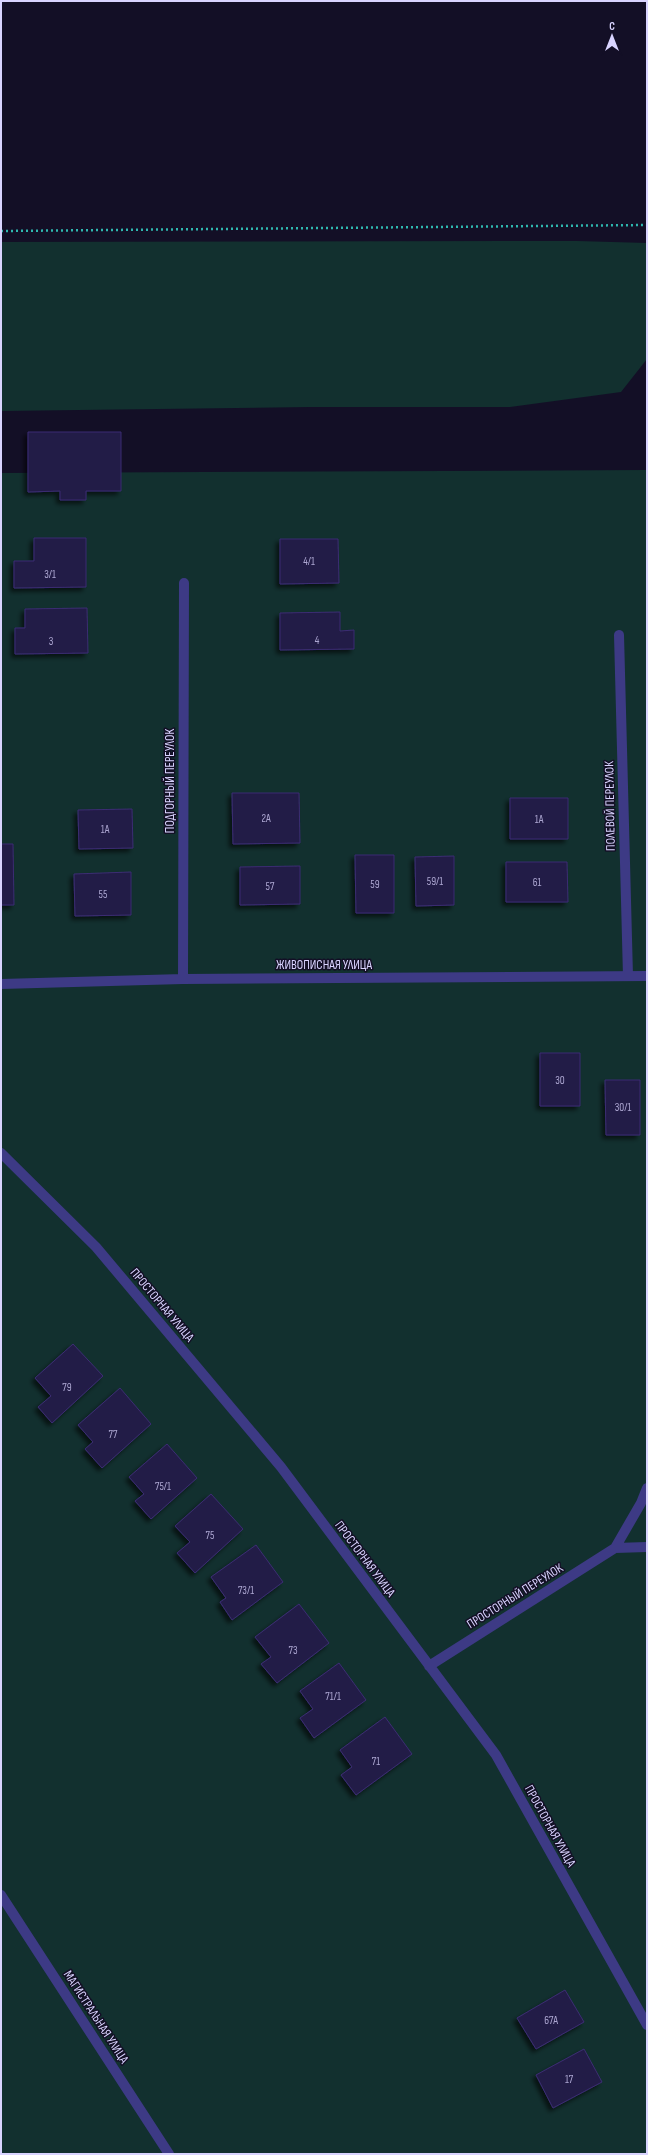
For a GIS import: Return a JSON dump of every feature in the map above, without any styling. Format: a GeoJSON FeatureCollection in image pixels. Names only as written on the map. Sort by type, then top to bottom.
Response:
{"type":"FeatureCollection","features":[{"type":"Feature","properties":{"kind":"street","name":"ПОДГОРНЫЙ ПЕРЕУЛОК"},"geometry":{"type":"LineString","coordinates":[[183,979],[184,583]]}},
{"type":"Feature","properties":{"kind":"street","name":"ПОЛЕВОЙ ПЕРЕУЛОК"},"geometry":{"type":"LineString","coordinates":[[619,635],[628,976]]}},
{"type":"Feature","properties":{"kind":"street","name":"ЖИВОПИСНАЯ УЛИЦА"},"geometry":{"type":"LineString","coordinates":[[1,984],[183,979],[647,976]]}},
{"type":"Feature","properties":{"kind":"street","name":"ПРОСТОРНАЯ УЛИЦА"},"geometry":{"type":"LineString","coordinates":[[1,1153],[96,1247],[270,1455],[496,1756],[647,2025]]}},
{"type":"Feature","properties":{"kind":"street","name":"ПРОСТОРНЫЙ ПЕРЕУЛОК"},"geometry":{"type":"LineString","coordinates":[[429,1666],[616,1548],[641,1503],[647,1488]]}},
{"type":"Feature","properties":{"kind":"street"},"geometry":{"type":"LineString","coordinates":[[616,1548],[647,1547]]}},
{"type":"Feature","properties":{"kind":"street","name":"МАГИСТРАЛЬНАЯ УЛИЦА"},"geometry":{"type":"LineString","coordinates":[[1,1895],[169,2154]]}},
{"type":"Feature","properties":{"kind":"path"},"geometry":{"type":"LineString","coordinates":[[1,231],[647,225]]}},
{"type":"Feature","properties":{"kind":"green space"},"geometry":{"type":"Polygon","coordinates":[[[577,241],[647,243],[647,359],[621,392],[510,407],[310,407],[1,411],[1,242],[577,241]]]}},
{"type":"Feature","properties":{"kind":"green space"},"geometry":{"type":"Polygon","coordinates":[[[647,470],[647,2154],[1,2154],[1,473],[647,470]]]}},
{"type":"Feature","properties":{"kind":"building"},"geometry":{"type":"Polygon","coordinates":[[[28,432],[121,432],[121,491],[86,491],[86,500],[60,500],[60,491],[28,492],[28,432]]]}},
{"type":"Feature","properties":{"kind":"building"},"geometry":{"type":"Polygon","coordinates":[[[34,538],[86,538],[86,587],[14,588],[14,561],[34,561],[34,538]]]}},
{"type":"Feature","properties":{"kind":"building"},"geometry":{"type":"Polygon","coordinates":[[[280,539],[338,539],[339,583],[280,584],[280,539]]]}},
{"type":"Feature","properties":{"kind":"building"},"geometry":{"type":"Polygon","coordinates":[[[87,608],[88,653],[15,654],[15,628],[25,628],[25,609],[87,608]]]}},
{"type":"Feature","properties":{"kind":"building"},"geometry":{"type":"Polygon","coordinates":[[[340,612],[340,631],[354,630],[354,649],[280,650],[280,613],[340,612]]]}},
{"type":"Feature","properties":{"kind":"building"},"geometry":{"type":"Polygon","coordinates":[[[232,793],[299,793],[300,843],[233,844],[232,793]]]}},
{"type":"Feature","properties":{"kind":"building"},"geometry":{"type":"Polygon","coordinates":[[[510,798],[568,798],[568,839],[510,839],[510,798]]]}},
{"type":"Feature","properties":{"kind":"building"},"geometry":{"type":"Polygon","coordinates":[[[132,809],[133,848],[79,849],[78,810],[132,809]]]}},
{"type":"Feature","properties":{"kind":"building"},"geometry":{"type":"Polygon","coordinates":[[[1,844],[13,844],[14,905],[1,905],[1,844]]]}},
{"type":"Feature","properties":{"kind":"building"},"geometry":{"type":"Polygon","coordinates":[[[355,855],[394,855],[394,913],[356,913],[355,855]]]}},
{"type":"Feature","properties":{"kind":"building"},"geometry":{"type":"Polygon","coordinates":[[[454,856],[454,905],[416,906],[415,857],[454,856]]]}},
{"type":"Feature","properties":{"kind":"building"},"geometry":{"type":"Polygon","coordinates":[[[506,862],[567,862],[568,902],[506,902],[506,862]]]}},
{"type":"Feature","properties":{"kind":"building"},"geometry":{"type":"Polygon","coordinates":[[[300,866],[300,904],[240,905],[240,867],[300,866]]]}},
{"type":"Feature","properties":{"kind":"building"},"geometry":{"type":"Polygon","coordinates":[[[131,872],[131,915],[75,916],[74,874],[131,872]]]}},
{"type":"Feature","properties":{"kind":"building"},"geometry":{"type":"Polygon","coordinates":[[[540,1053],[580,1053],[580,1106],[540,1106],[540,1053]]]}},
{"type":"Feature","properties":{"kind":"building"},"geometry":{"type":"Polygon","coordinates":[[[605,1080],[640,1080],[640,1135],[606,1135],[605,1080]]]}},
{"type":"Feature","properties":{"kind":"building"},"geometry":{"type":"Polygon","coordinates":[[[73,1344],[103,1376],[52,1423],[38,1407],[51,1396],[35,1378],[73,1344]]]}},
{"type":"Feature","properties":{"kind":"building"},"geometry":{"type":"Polygon","coordinates":[[[120,1388],[151,1424],[102,1468],[85,1449],[93,1442],[78,1425],[120,1388]]]}},
{"type":"Feature","properties":{"kind":"building"},"geometry":{"type":"Polygon","coordinates":[[[167,1444],[197,1478],[151,1519],[135,1501],[144,1494],[129,1477],[167,1444]]]}},
{"type":"Feature","properties":{"kind":"building"},"geometry":{"type":"Polygon","coordinates":[[[211,1494],[243,1529],[195,1573],[177,1553],[190,1542],[175,1526],[211,1494]]]}},
{"type":"Feature","properties":{"kind":"building"},"geometry":{"type":"Polygon","coordinates":[[[256,1545],[283,1582],[232,1620],[220,1602],[226,1598],[211,1577],[256,1545]]]}},
{"type":"Feature","properties":{"kind":"building"},"geometry":{"type":"Polygon","coordinates":[[[299,1604],[329,1643],[277,1683],[261,1664],[271,1657],[255,1637],[299,1604]]]}},
{"type":"Feature","properties":{"kind":"building"},"geometry":{"type":"Polygon","coordinates":[[[339,1663],[366,1700],[314,1738],[300,1718],[313,1709],[300,1691],[339,1663]]]}},
{"type":"Feature","properties":{"kind":"building"},"geometry":{"type":"Polygon","coordinates":[[[385,1717],[412,1754],[356,1795],[341,1775],[352,1767],[340,1750],[385,1717]]]}},
{"type":"Feature","properties":{"kind":"building"},"geometry":{"type":"Polygon","coordinates":[[[565,1990],[584,2022],[536,2049],[517,2018],[565,1990]]]}},
{"type":"Feature","properties":{"kind":"building"},"geometry":{"type":"Polygon","coordinates":[[[584,2049],[602,2082],[553,2108],[536,2075],[584,2049]]]}}]}
